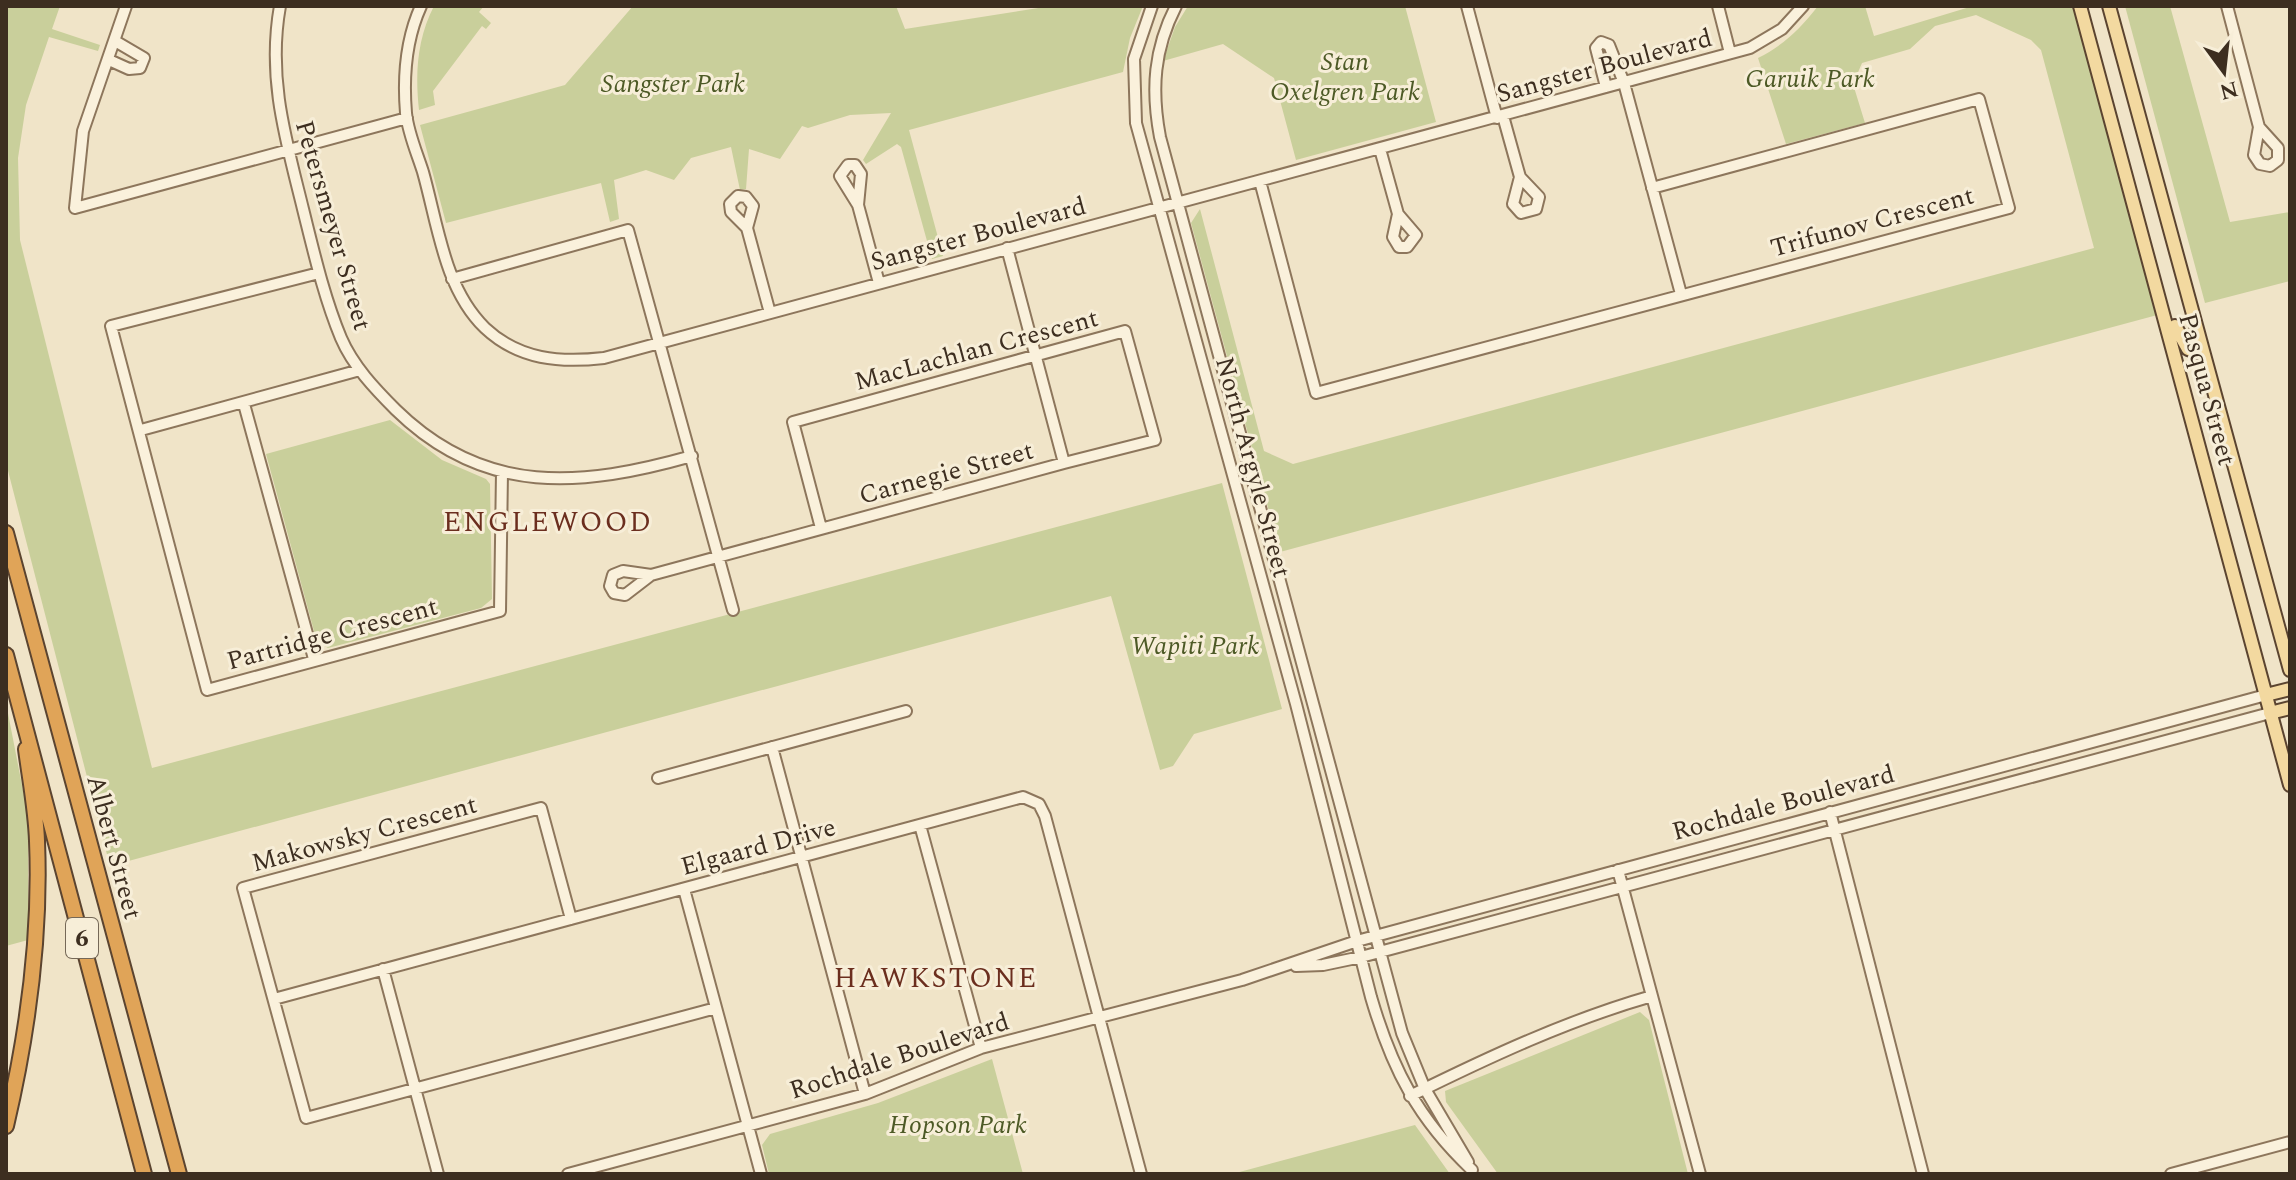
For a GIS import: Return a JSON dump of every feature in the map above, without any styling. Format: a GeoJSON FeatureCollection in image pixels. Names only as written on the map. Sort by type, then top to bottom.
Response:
{"type":"FeatureCollection","features":[{"type":"Feature","properties":{"kind":"highway","name":"Albert Street"},"geometry":{"type":"LineString","coordinates":[[6,533],[179,1174]]}},
{"type":"Feature","properties":{"kind":"highway","name":"Albert Street"},"geometry":{"type":"LineString","coordinates":[[6,655],[144,1174]]}},
{"type":"Feature","properties":{"kind":"highway"},"geometry":{"type":"LineString","coordinates":[[6,1126],[30,1002],[38,906],[36,814],[19,702]]}},
{"type":"Feature","properties":{"kind":"main road","name":"Pasqua Street"},"geometry":{"type":"LineString","coordinates":[[2080,6],[2290,785]]}},
{"type":"Feature","properties":{"kind":"main road","name":"Pasqua Street"},"geometry":{"type":"LineString","coordinates":[[2109,6],[2290,670]]}},
{"type":"Feature","properties":{"kind":"main road"},"geometry":{"type":"LineString","coordinates":[[2156,283],[2181,340],[2188,349],[2204,355]]}},
{"type":"Feature","properties":{"kind":"main road"},"geometry":{"type":"LineString","coordinates":[[2275,620],[2290,645]]}},
{"type":"Feature","properties":{"kind":"main road","name":"Rochdale Boulevard"},"geometry":{"type":"LineString","coordinates":[[2266,695],[2290,689]]}},
{"type":"Feature","properties":{"kind":"main road","name":"Rochdale Boulevard"},"geometry":{"type":"LineString","coordinates":[[2270,713],[2290,708]]}},
{"type":"Feature","properties":{"kind":"street"},"geometry":{"type":"LineString","coordinates":[[126,6],[83,131],[75,208],[407,118]]}},
{"type":"Feature","properties":{"kind":"street","name":"Petersmeyer Street"},"geometry":{"type":"LineString","coordinates":[[280,6],[273,63],[277,105],[319,273],[342,340],[360,370],[413,427],[452,453],[502,472],[582,480],[632,473],[692,456]]}},
{"type":"Feature","properties":{"kind":"street","name":"Sangster Boulevard"},"geometry":{"type":"LineString","coordinates":[[421,6],[409,43],[407,118],[452,279],[466,306],[487,329],[526,354],[552,361],[581,361],[659,343],[1730,53],[1766,40],[1803,6]]}},
{"type":"Feature","properties":{"kind":"street","name":"North Argyle Street"},"geometry":{"type":"LineString","coordinates":[[1152,6],[1134,59],[1133,101],[1381,1032],[1410,1096],[1430,1128],[1474,1172]]}},
{"type":"Feature","properties":{"kind":"street","name":"North Argyle Street"},"geometry":{"type":"LineString","coordinates":[[1176,6],[1161,39],[1153,85],[1160,137],[1402,1033],[1425,1089],[1474,1172]]}},
{"type":"Feature","properties":{"kind":"street"},"geometry":{"type":"LineString","coordinates":[[1467,6],[1520,177]]}},
{"type":"Feature","properties":{"kind":"street"},"geometry":{"type":"LineString","coordinates":[[1718,6],[1730,53]]}},
{"type":"Feature","properties":{"kind":"street"},"geometry":{"type":"LineString","coordinates":[[2227,6],[2259,127]]}},
{"type":"Feature","properties":{"kind":"street"},"geometry":{"type":"LineString","coordinates":[[109,60],[129,69],[140,68],[144,58],[115,41]]}},
{"type":"Feature","properties":{"kind":"street"},"geometry":{"type":"LineString","coordinates":[[1606,87],[1596,48],[1601,42],[1609,45],[1624,83],[1681,294]]}},
{"type":"Feature","properties":{"kind":"street","name":"Trifunov Crescent"},"geometry":{"type":"LineString","coordinates":[[1260,181],[1316,393],[2009,208],[1979,99],[1652,188]]}},
{"type":"Feature","properties":{"kind":"street"},"geometry":{"type":"LineString","coordinates":[[1380,149],[1398,214]]}},
{"type":"Feature","properties":{"kind":"street"},"geometry":{"type":"LineString","coordinates":[[858,205],[879,283]]}},
{"type":"Feature","properties":{"kind":"street"},"geometry":{"type":"LineString","coordinates":[[747,228],[770,313]]}},
{"type":"Feature","properties":{"kind":"street"},"geometry":{"type":"LineString","coordinates":[[452,279],[628,230],[733,610]]}},
{"type":"Feature","properties":{"kind":"street","name":"Carnegie Street"},"geometry":{"type":"LineString","coordinates":[[651,575],[1064,463],[1007,248]]}},
{"type":"Feature","properties":{"kind":"street"},"geometry":{"type":"LineString","coordinates":[[319,273],[111,326],[141,430],[360,370]]}},
{"type":"Feature","properties":{"kind":"street","name":"MacLachlan Crescent"},"geometry":{"type":"LineString","coordinates":[[821,528],[793,422],[1125,331],[1155,440],[1064,463]]}},
{"type":"Feature","properties":{"kind":"street"},"geometry":{"type":"LineString","coordinates":[[244,404],[314,659]]}},
{"type":"Feature","properties":{"kind":"street","name":"Partridge Crescent"},"geometry":{"type":"LineString","coordinates":[[141,430],[207,690],[500,611],[502,472]]}},
{"type":"Feature","properties":{"kind":"street","name":"Rochdale Boulevard"},"geometry":{"type":"LineString","coordinates":[[568,1174],[865,1094],[981,1048],[1290,966],[1318,952],[2266,695]]}},
{"type":"Feature","properties":{"kind":"street"},"geometry":{"type":"LineString","coordinates":[[658,778],[906,711]]}},
{"type":"Feature","properties":{"kind":"street","name":"Rochdale Boulevard"},"geometry":{"type":"LineString","coordinates":[[1290,966],[1323,965],[1361,957],[2270,713]]}},
{"type":"Feature","properties":{"kind":"street"},"geometry":{"type":"LineString","coordinates":[[772,747],[865,1094]]}},
{"type":"Feature","properties":{"kind":"street","name":"Elgaard Drive"},"geometry":{"type":"LineString","coordinates":[[274,999],[1023,797],[1039,804],[1100,1017]]}},
{"type":"Feature","properties":{"kind":"street","name":"Makowsky Crescent"},"geometry":{"type":"LineString","coordinates":[[415,1089],[306,1118],[243,888],[541,808],[571,919]]}},
{"type":"Feature","properties":{"kind":"street"},"geometry":{"type":"LineString","coordinates":[[1830,812],[1923,1174]]}},
{"type":"Feature","properties":{"kind":"street"},"geometry":{"type":"LineString","coordinates":[[920,825],[981,1048]]}},
{"type":"Feature","properties":{"kind":"street"},"geometry":{"type":"LineString","coordinates":[[1618,870],[1700,1174]]}},
{"type":"Feature","properties":{"kind":"street"},"geometry":{"type":"LineString","coordinates":[[684,889],[761,1174]]}},
{"type":"Feature","properties":{"kind":"street"},"geometry":{"type":"LineString","coordinates":[[383,969],[438,1174]]}},
{"type":"Feature","properties":{"kind":"street"},"geometry":{"type":"LineString","coordinates":[[1410,1096],[1584,1017],[1652,996]]}},
{"type":"Feature","properties":{"kind":"street"},"geometry":{"type":"LineString","coordinates":[[415,1089],[716,1008]]}},
{"type":"Feature","properties":{"kind":"street"},"geometry":{"type":"LineString","coordinates":[[1100,1017],[1141,1174]]}},
{"type":"Feature","properties":{"kind":"street"},"geometry":{"type":"LineString","coordinates":[[2171,1174],[2290,1142]]}},
{"type":"Feature","properties":{"kind":"green space","name":"Wapiti Park"},"geometry":{"type":"Polygon","coordinates":[[[6,6],[60,6],[52,29],[100,45],[98,51],[49,37],[26,105],[18,158],[20,240],[152,768],[1222,483],[1282,709],[1194,734],[1173,766],[1160,770],[1111,596],[110,866],[6,463],[6,6]]]}},
{"type":"Feature","properties":{"kind":"green space"},"geometry":{"type":"Polygon","coordinates":[[[434,6],[484,6],[479,12],[491,23],[486,29],[482,26],[433,91],[435,105],[419,110],[419,57],[424,31],[434,6]]]}},
{"type":"Feature","properties":{"kind":"green space","name":"Sangster Park"},"geometry":{"type":"Polygon","coordinates":[[[633,6],[896,6],[905,29],[1051,6],[1143,6],[1130,38],[1123,72],[909,130],[943,256],[932,259],[901,147],[897,144],[866,164],[863,160],[891,113],[850,115],[808,128],[802,126],[780,159],[749,149],[746,189],[740,190],[731,147],[691,158],[674,180],[646,170],[614,180],[619,219],[610,222],[601,183],[446,223],[420,125],[565,85],[633,6]]]}},
{"type":"Feature","properties":{"kind":"green space","name":"Stan Oxelgren Park"},"geometry":{"type":"Polygon","coordinates":[[[1188,6],[1405,6],[1436,122],[1296,160],[1274,78],[1223,44],[1163,61],[1175,27],[1188,6]]]}},
{"type":"Feature","properties":{"kind":"green space","name":"Garuik Park"},"geometry":{"type":"Polygon","coordinates":[[[1818,6],[1865,6],[1874,36],[1973,6],[2075,6],[2161,314],[1280,552],[1191,223],[1200,209],[1264,451],[1293,464],[2094,248],[2041,50],[2031,40],[1976,15],[1935,26],[1910,49],[1862,63],[1853,84],[1865,123],[1786,144],[1758,58],[1791,36],[1818,6]]]}},
{"type":"Feature","properties":{"kind":"green space"},"geometry":{"type":"Polygon","coordinates":[[[2125,6],[2170,6],[2230,222],[2290,212],[2290,281],[2205,303],[2125,6]]]}},
{"type":"Feature","properties":{"kind":"green space"},"geometry":{"type":"Polygon","coordinates":[[[390,420],[442,460],[486,479],[490,484],[492,599],[481,608],[328,648],[317,642],[266,454],[390,420]]]}},
{"type":"Feature","properties":{"kind":"green space"},"geometry":{"type":"Polygon","coordinates":[[[6,703],[28,816],[28,940],[6,946],[6,703]]]}},
{"type":"Feature","properties":{"kind":"green space"},"geometry":{"type":"Polygon","coordinates":[[[1640,1012],[1649,1020],[1688,1174],[1498,1174],[1446,1102],[1445,1091],[1640,1012]]]}},
{"type":"Feature","properties":{"kind":"green space","name":"Hopson Park"},"geometry":{"type":"Polygon","coordinates":[[[992,1059],[1023,1174],[769,1174],[762,1145],[770,1134],[878,1103],[992,1059]]]}},
{"type":"Feature","properties":{"kind":"green space"},"geometry":{"type":"Polygon","coordinates":[[[1415,1125],[1450,1174],[1232,1174],[1415,1125]]]}},
{"type":"Feature","properties":{"kind":"district","name":"ENGLEWOOD"},"geometry":{"type":"Point","coordinates":[548,521]}},
{"type":"Feature","properties":{"kind":"district","name":"HAWKSTONE"},"geometry":{"type":"Point","coordinates":[936,977]}}]}
